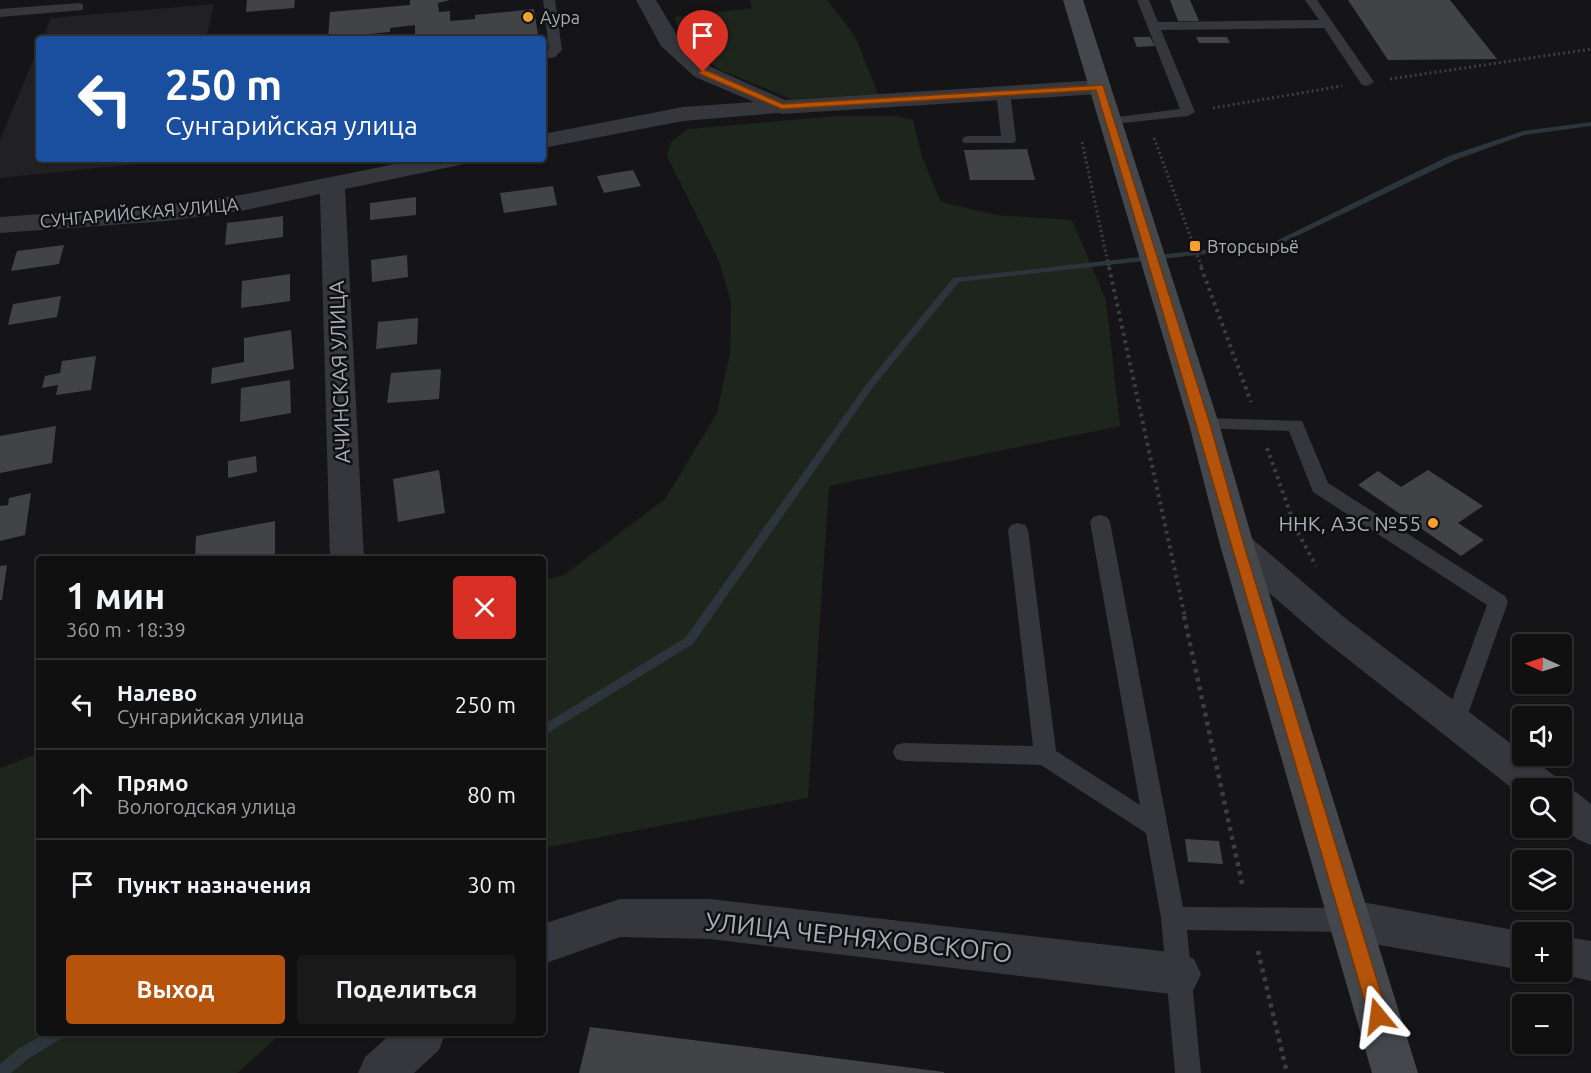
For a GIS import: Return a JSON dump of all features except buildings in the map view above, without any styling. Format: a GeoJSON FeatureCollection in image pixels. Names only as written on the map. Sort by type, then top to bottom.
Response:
{"type":"FeatureCollection","features":[{"type":"Feature","properties":{"kind":"main road"},"geometry":{"type":"LineString","coordinates":[[1073,0],[1204,424],[1395,1073]]}},
{"type":"Feature","properties":{"kind":"street"},"geometry":{"type":"LineString","coordinates":[[646,0],[669,42],[703,72],[782,107]]}},
{"type":"Feature","properties":{"kind":"street"},"geometry":{"type":"LineString","coordinates":[[546,140],[683,114],[1099,87]]}},
{"type":"Feature","properties":{"kind":"street","name":"СУНГАРИЙСКАЯ УЛИЦА"},"geometry":{"type":"LineString","coordinates":[[0,225],[166,213],[241,203],[441,162]]}},
{"type":"Feature","properties":{"kind":"street","name":"АЧИНСКАЯ УЛИЦА"},"geometry":{"type":"LineString","coordinates":[[332,185],[347,556]]}},
{"type":"Feature","properties":{"kind":"street"},"geometry":{"type":"LineString","coordinates":[[1238,545],[1333,628],[1528,778]]}},
{"type":"Feature","properties":{"kind":"street"},"geometry":{"type":"LineString","coordinates":[[1572,812],[1591,827]]}},
{"type":"Feature","properties":{"kind":"street","name":"УЛИЦА ЧЕРНЯХОВСКОГО"},"geometry":{"type":"LineString","coordinates":[[546,943],[620,918],[710,919],[1179,974]]}},
{"type":"Feature","properties":{"kind":"street"},"geometry":{"type":"LineString","coordinates":[[1351,920],[1512,948]]}},
{"type":"Feature","properties":{"kind":"street"},"geometry":{"type":"LineString","coordinates":[[1572,958],[1591,961]]}},
{"type":"Feature","properties":{"kind":"lane"},"geometry":{"type":"LineString","coordinates":[[546,54],[556,50],[549,0]]}},
{"type":"Feature","properties":{"kind":"lane"},"geometry":{"type":"LineString","coordinates":[[1110,122],[1188,112],[1143,0]]}},
{"type":"Feature","properties":{"kind":"lane"},"geometry":{"type":"LineString","coordinates":[[1311,0],[1367,82]]}},
{"type":"Feature","properties":{"kind":"lane"},"geometry":{"type":"LineString","coordinates":[[0,13],[79,7]]}},
{"type":"Feature","properties":{"kind":"lane"},"geometry":{"type":"LineString","coordinates":[[1154,26],[1326,24]]}},
{"type":"Feature","properties":{"kind":"lane"},"geometry":{"type":"LineString","coordinates":[[969,140],[1009,140],[1003,92]]}},
{"type":"Feature","properties":{"kind":"lane"},"geometry":{"type":"LineString","coordinates":[[1204,424],[1296,425],[1320,487],[1498,602],[1455,722]]}},
{"type":"Feature","properties":{"kind":"lane"},"geometry":{"type":"LineString","coordinates":[[1100,522],[1173,918],[1188,1073]]}},
{"type":"Feature","properties":{"kind":"lane"},"geometry":{"type":"LineString","coordinates":[[1018,530],[1045,756]]}},
{"type":"Feature","properties":{"kind":"lane"},"geometry":{"type":"LineString","coordinates":[[904,752],[1045,756],[1156,827]]}},
{"type":"Feature","properties":{"kind":"lane"},"geometry":{"type":"LineString","coordinates":[[1173,918],[1351,920]]}},
{"type":"Feature","properties":{"kind":"lane"},"geometry":{"type":"LineString","coordinates":[[1373,1073],[1378,1016]]}},
{"type":"Feature","properties":{"kind":"path"},"geometry":{"type":"LineString","coordinates":[[1146,117],[1296,529],[1322,575]]}},
{"type":"Feature","properties":{"kind":"path"},"geometry":{"type":"LineString","coordinates":[[1082,139],[1250,919],[1287,1073]]}},
{"type":"Feature","properties":{"kind":"shaded area"},"geometry":{"type":"Polygon","coordinates":[[[750,0],[827,0],[855,36],[878,94],[791,99],[718,69],[680,37],[675,17],[752,8],[750,0]]]}},
{"type":"Feature","properties":{"kind":"shaded area"},"geometry":{"type":"Polygon","coordinates":[[[214,4],[207,36],[43,36],[51,18],[214,4]]]}},
{"type":"Feature","properties":{"kind":"shaded area"},"geometry":{"type":"Polygon","coordinates":[[[36,53],[36,162],[157,162],[0,178],[0,140],[36,53]]]}},
{"type":"Feature","properties":{"kind":"shaded area"},"geometry":{"type":"Polygon","coordinates":[[[838,116],[895,116],[913,120],[922,157],[941,202],[997,215],[1072,220],[1106,300],[1120,426],[829,486],[808,798],[546,847],[546,579],[564,575],[665,499],[717,413],[730,353],[731,302],[719,261],[667,156],[671,142],[688,129],[838,116]]]}},
{"type":"Feature","properties":{"kind":"shaded area"},"geometry":{"type":"Polygon","coordinates":[[[36,754],[36,1036],[279,1036],[237,1073],[0,1073],[0,768],[36,754]]]}},
{"type":"Feature","properties":{"kind":"waterway"},"geometry":{"type":"LineString","coordinates":[[546,729],[689,641],[871,384],[956,280],[1276,244],[1452,158],[1523,133],[1591,124]]}},
{"type":"Feature","properties":{"kind":"waterway"},"geometry":{"type":"LineString","coordinates":[[0,1073],[23,1054],[53,1036]]}},
{"type":"Feature","properties":{"kind":"place","name":"Аура"},"geometry":{"type":"Point","coordinates":[528,17]}},
{"type":"Feature","properties":{"kind":"place","name":"Вторсырьё"},"geometry":{"type":"Point","coordinates":[1195,246]}},
{"type":"Feature","properties":{"kind":"place","name":"ННК, АЗС №55"},"geometry":{"type":"Point","coordinates":[1433,523]}},
{"type":"Feature","properties":{"kind":"route"},"geometry":{"type":"LineString","coordinates":[[703,72],[782,107],[1099,87],[1204,424],[1378,1016]]}}]}
